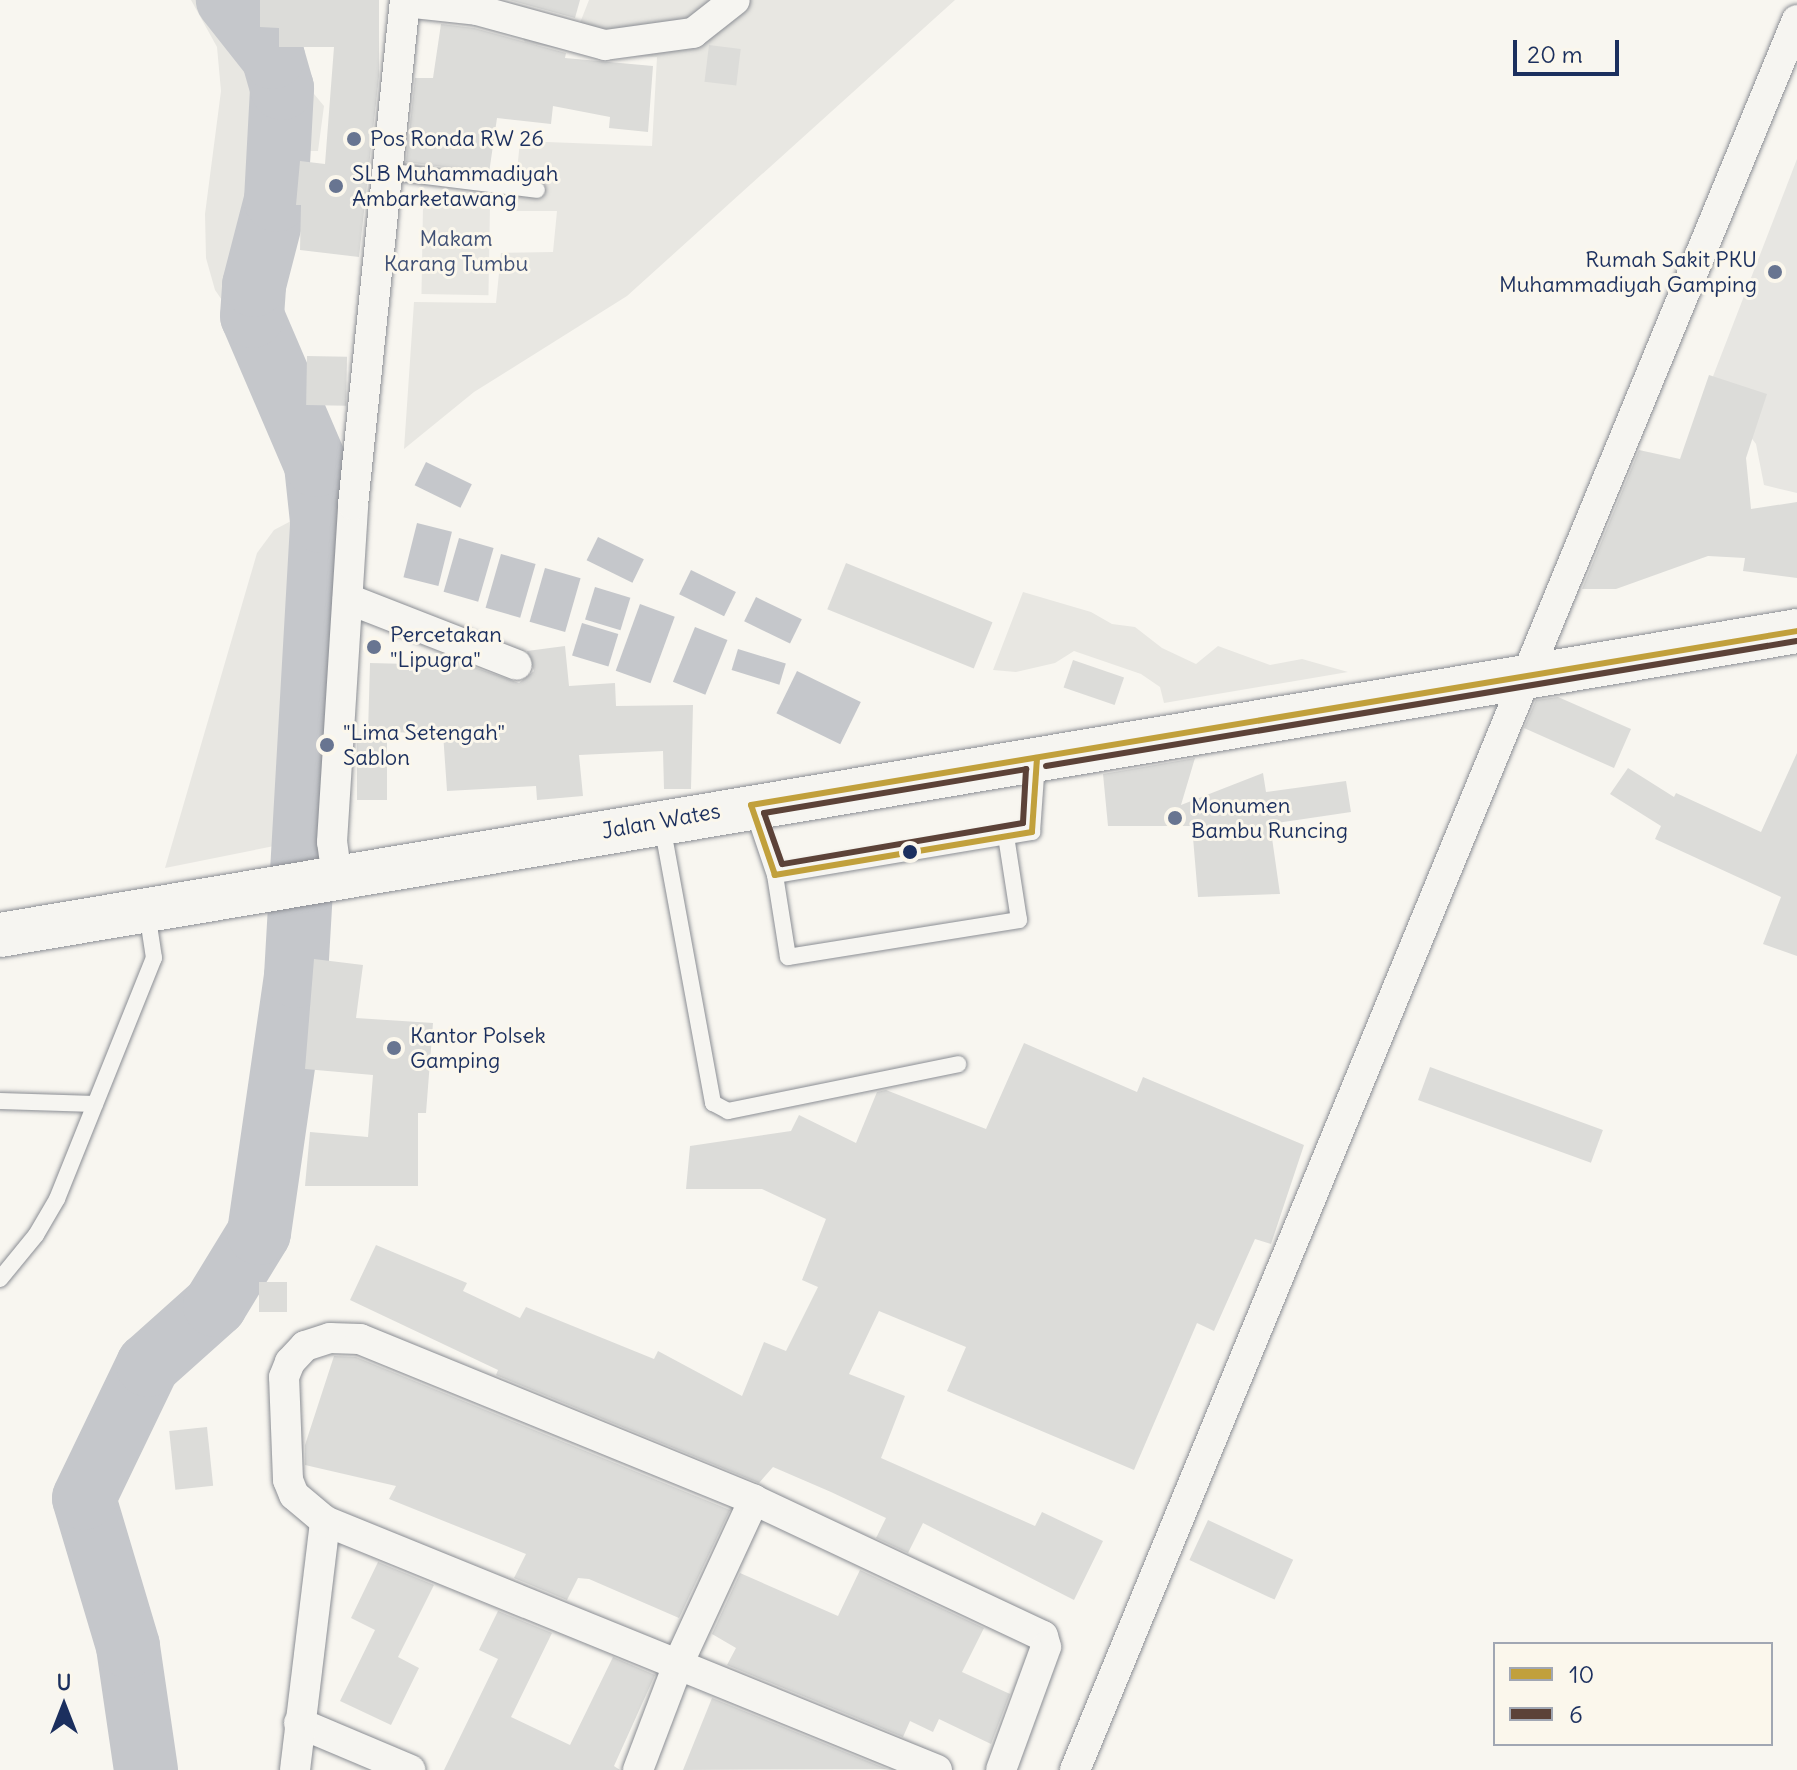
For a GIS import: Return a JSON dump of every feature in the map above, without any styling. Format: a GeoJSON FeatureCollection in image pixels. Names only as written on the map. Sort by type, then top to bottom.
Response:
{"type":"FeatureCollection","features":[{"type":"Feature","properties":{"kind":"highway","name":"Jalan Wates"},"geometry":{"type":"LineString","coordinates":[[0,935],[751,805],[1797,631]]}},
{"type":"Feature","properties":{"kind":"street"},"geometry":{"type":"LineString","coordinates":[[322,879],[332,842],[348,599],[385,171],[405,1],[477,10],[605,45],[693,33],[735,0]]}},
{"type":"Feature","properties":{"kind":"street"},"geometry":{"type":"LineString","coordinates":[[1075,1770],[1530,675],[1797,20]]}},
{"type":"Feature","properties":{"kind":"street"},"geometry":{"type":"LineString","coordinates":[[348,599],[517,665]]}},
{"type":"Feature","properties":{"kind":"street"},"geometry":{"type":"LineString","coordinates":[[937,1770],[679,1662],[325,1521],[294,1495],[288,1480],[284,1377],[290,1362],[305,1346],[330,1338],[360,1339],[754,1500],[1043,1636],[1046,1647],[1001,1770]]}},
{"type":"Feature","properties":{"kind":"street"},"geometry":{"type":"LineString","coordinates":[[638,1770],[679,1662],[754,1500]]}},
{"type":"Feature","properties":{"kind":"street"},"geometry":{"type":"LineString","coordinates":[[295,1770],[325,1521]]}},
{"type":"Feature","properties":{"kind":"street"},"geometry":{"type":"LineString","coordinates":[[299,1723],[410,1770]]}},
{"type":"Feature","properties":{"kind":"lane"},"geometry":{"type":"LineString","coordinates":[[385,171],[537,190]]}},
{"type":"Feature","properties":{"kind":"lane"},"geometry":{"type":"LineString","coordinates":[[775,875],[1032,832],[1037,758]]}},
{"type":"Feature","properties":{"kind":"lane"},"geometry":{"type":"LineString","coordinates":[[751,805],[775,875],[788,957],[1019,920],[1006,836]]}},
{"type":"Feature","properties":{"kind":"lane"},"geometry":{"type":"LineString","coordinates":[[662,821],[713,1103],[728,1111],[958,1064]]}},
{"type":"Feature","properties":{"kind":"lane"},"geometry":{"type":"LineString","coordinates":[[0,1279],[36,1235],[57,1199],[154,958],[147,910]]}},
{"type":"Feature","properties":{"kind":"lane"},"geometry":{"type":"LineString","coordinates":[[0,1101],[95,1104]]}},
{"type":"Feature","properties":{"kind":"shaded area","name":"Rumah Sakit PKU Muhammadiyah Gamping"},"geometry":{"type":"Polygon","coordinates":[[[1797,159],[1797,493],[1764,485],[1756,444],[1710,384],[1797,159]]]}},
{"type":"Feature","properties":{"kind":"shaded area"},"geometry":{"type":"Polygon","coordinates":[[[426,462],[472,484],[460,508],[415,485],[426,462]]]}},
{"type":"Feature","properties":{"kind":"shaded area"},"geometry":{"type":"Polygon","coordinates":[[[417,523],[452,532],[438,586],[403,577],[417,523]]]}},
{"type":"Feature","properties":{"kind":"shaded area"},"geometry":{"type":"Polygon","coordinates":[[[598,537],[644,559],[632,583],[587,560],[598,537]]]}},
{"type":"Feature","properties":{"kind":"shaded area"},"geometry":{"type":"Polygon","coordinates":[[[459,538],[494,548],[478,602],[444,592],[459,538]]]}},
{"type":"Feature","properties":{"kind":"shaded area"},"geometry":{"type":"Polygon","coordinates":[[[501,554],[536,564],[520,618],[486,608],[501,554]]]}},
{"type":"Feature","properties":{"kind":"shaded area"},"geometry":{"type":"Polygon","coordinates":[[[545,568],[581,578],[565,632],[530,622],[545,568]]]}},
{"type":"Feature","properties":{"kind":"shaded area"},"geometry":{"type":"Polygon","coordinates":[[[691,570],[736,592],[724,616],[679,594],[691,570]]]}},
{"type":"Feature","properties":{"kind":"shaded area"},"geometry":{"type":"Polygon","coordinates":[[[595,587],[630,598],[620,630],[585,620],[595,587]]]}},
{"type":"Feature","properties":{"kind":"shaded area"},"geometry":{"type":"Polygon","coordinates":[[[756,597],[802,619],[790,644],[744,621],[756,597]]]}},
{"type":"Feature","properties":{"kind":"shaded area"},"geometry":{"type":"Polygon","coordinates":[[[640,604],[675,617],[650,683],[616,671],[640,604]]]}},
{"type":"Feature","properties":{"kind":"shaded area"},"geometry":{"type":"Polygon","coordinates":[[[582,623],[618,634],[608,667],[572,656],[582,623]]]}},
{"type":"Feature","properties":{"kind":"shaded area"},"geometry":{"type":"Polygon","coordinates":[[[695,627],[727,640],[705,695],[673,682],[695,627]]]}},
{"type":"Feature","properties":{"kind":"shaded area"},"geometry":{"type":"Polygon","coordinates":[[[738,649],[786,664],[779,685],[732,670],[738,649]]]}},
{"type":"Feature","properties":{"kind":"shaded area"},"geometry":{"type":"Polygon","coordinates":[[[797,671],[861,702],[840,744],[776,713],[797,671]]]}},
{"type":"Feature","properties":{"kind":"green space"},"geometry":{"type":"Polygon","coordinates":[[[191,0],[236,0],[324,106],[318,151],[291,151],[281,258],[265,298],[240,326],[215,290],[206,258],[205,214],[221,91],[217,47],[191,0]]]}},
{"type":"Feature","properties":{"kind":"green space"},"geometry":{"type":"Polygon","coordinates":[[[589,0],[955,0],[627,296],[474,392],[404,449],[414,302],[496,303],[501,253],[553,252],[557,211],[513,211],[520,141],[652,146],[657,57],[601,55],[525,43],[521,33],[578,28],[589,0]]]}},
{"type":"Feature","properties":{"kind":"green space","name":"Makam Karang Tumbu"},"geometry":{"type":"Polygon","coordinates":[[[423,206],[490,207],[488,295],[421,294],[423,206]]]}},
{"type":"Feature","properties":{"kind":"green space"},"geometry":{"type":"Polygon","coordinates":[[[308,512],[289,843],[165,868],[257,553],[274,530],[308,512]]]}},
{"type":"Feature","properties":{"kind":"green space"},"geometry":{"type":"Polygon","coordinates":[[[1023,592],[1091,612],[1112,624],[1135,627],[1162,648],[1196,664],[1218,646],[1270,665],[1302,659],[1348,672],[1164,703],[1160,687],[1141,674],[1074,651],[1055,663],[1016,672],[993,670],[1023,592]]]}},
{"type":"Feature","properties":{"kind":"building"},"geometry":{"type":"Polygon","coordinates":[[[260,0],[379,0],[379,76],[359,257],[300,250],[301,205],[296,205],[300,161],[325,164],[334,47],[279,47],[279,28],[260,27],[260,0]]]}},
{"type":"Feature","properties":{"kind":"building"},"geometry":{"type":"Polygon","coordinates":[[[509,0],[580,0],[575,18],[509,0]]]}},
{"type":"Feature","properties":{"kind":"building"},"geometry":{"type":"Polygon","coordinates":[[[441,24],[474,28],[566,53],[565,58],[653,66],[648,132],[609,128],[610,117],[553,106],[551,124],[497,118],[489,173],[406,162],[415,78],[433,78],[441,24]]]}},
{"type":"Feature","properties":{"kind":"building"},"geometry":{"type":"Polygon","coordinates":[[[709,45],[741,49],[736,86],[704,82],[709,45]]]}},
{"type":"Feature","properties":{"kind":"building"},"geometry":{"type":"Polygon","coordinates":[[[307,356],[347,357],[346,406],[306,405],[307,356]]]}},
{"type":"Feature","properties":{"kind":"building"},"geometry":{"type":"Polygon","coordinates":[[[1709,375],[1767,394],[1746,458],[1751,509],[1797,502],[1797,578],[1743,571],[1745,558],[1708,556],[1616,589],[1582,589],[1639,450],[1680,459],[1709,375]]]}},
{"type":"Feature","properties":{"kind":"building"},"geometry":{"type":"Polygon","coordinates":[[[846,563],[992,622],[974,669],[827,609],[846,563]]]}},
{"type":"Feature","properties":{"kind":"building"},"geometry":{"type":"Polygon","coordinates":[[[565,646],[569,686],[615,683],[616,706],[693,705],[691,789],[664,789],[663,751],[579,755],[583,796],[537,800],[536,786],[447,791],[443,733],[368,732],[370,663],[409,664],[409,671],[460,662],[519,683],[534,671],[527,651],[565,646]]]}},
{"type":"Feature","properties":{"kind":"building"},"geometry":{"type":"Polygon","coordinates":[[[1073,660],[1124,678],[1115,705],[1064,687],[1073,660]]]}},
{"type":"Feature","properties":{"kind":"building"},"geometry":{"type":"Polygon","coordinates":[[[1558,697],[1631,729],[1614,768],[1524,728],[1536,700],[1558,697]]]}},
{"type":"Feature","properties":{"kind":"building"},"geometry":{"type":"Polygon","coordinates":[[[357,735],[387,735],[387,800],[357,800],[357,735]]]}},
{"type":"Feature","properties":{"kind":"building"},"geometry":{"type":"Polygon","coordinates":[[[1797,753],[1797,956],[1763,944],[1781,897],[1655,839],[1661,826],[1610,794],[1628,768],[1674,797],[1676,793],[1761,832],[1797,753]]]}},
{"type":"Feature","properties":{"kind":"building"},"geometry":{"type":"Polygon","coordinates":[[[1195,758],[1181,805],[1263,773],[1266,792],[1346,781],[1351,812],[1270,824],[1280,894],[1198,897],[1192,826],[1108,826],[1103,774],[1195,758]]]}},
{"type":"Feature","properties":{"kind":"building"},"geometry":{"type":"Polygon","coordinates":[[[314,959],[363,965],[356,1018],[433,1023],[426,1113],[418,1113],[418,1186],[305,1186],[310,1132],[368,1137],[373,1075],[305,1069],[314,959]]]}},
{"type":"Feature","properties":{"kind":"building"},"geometry":{"type":"Polygon","coordinates":[[[1024,1043],[1137,1092],[1143,1077],[1304,1145],[1271,1244],[1255,1239],[1214,1331],[1197,1323],[1134,1470],[947,1391],[966,1347],[879,1311],[849,1374],[905,1396],[881,1458],[1035,1526],[1042,1512],[1103,1541],[1074,1600],[923,1523],[908,1553],[876,1538],[886,1518],[831,1492],[773,1467],[759,1483],[496,1375],[498,1370],[350,1300],[376,1245],[467,1283],[463,1291],[520,1318],[526,1307],[654,1359],[658,1351],[742,1396],[764,1342],[786,1351],[818,1287],[802,1280],[826,1219],[762,1189],[686,1189],[690,1146],[791,1131],[799,1115],[856,1143],[877,1092],[886,1090],[986,1129],[1024,1043]]]}},
{"type":"Feature","properties":{"kind":"building"},"geometry":{"type":"Polygon","coordinates":[[[1430,1067],[1603,1130],[1591,1163],[1418,1100],[1430,1067]]]}},
{"type":"Feature","properties":{"kind":"building"},"geometry":{"type":"Polygon","coordinates":[[[259,1282],[287,1282],[287,1312],[259,1312],[259,1282]]]}},
{"type":"Feature","properties":{"kind":"building"},"geometry":{"type":"Polygon","coordinates":[[[334,1356],[356,1357],[730,1510],[679,1618],[589,1579],[578,1578],[567,1600],[514,1578],[526,1554],[389,1499],[396,1486],[305,1465],[305,1445],[334,1356]]]}},
{"type":"Feature","properties":{"kind":"building"},"geometry":{"type":"Polygon","coordinates":[[[207,1427],[213,1486],[175,1490],[169,1431],[207,1427]]]}},
{"type":"Feature","properties":{"kind":"building"},"geometry":{"type":"Polygon","coordinates":[[[1208,1520],[1293,1560],[1275,1600],[1189,1560],[1208,1520]]]}},
{"type":"Feature","properties":{"kind":"building"},"geometry":{"type":"Polygon","coordinates":[[[378,1562],[434,1585],[398,1657],[419,1668],[391,1725],[340,1701],[375,1630],[351,1618],[378,1562]]]}},
{"type":"Feature","properties":{"kind":"building"},"geometry":{"type":"Polygon","coordinates":[[[860,1570],[984,1628],[962,1672],[1010,1694],[991,1744],[939,1719],[933,1732],[910,1721],[903,1737],[727,1665],[736,1648],[712,1634],[740,1573],[838,1616],[860,1570]]]}},
{"type":"Feature","properties":{"kind":"building"},"geometry":{"type":"Polygon","coordinates":[[[498,1611],[552,1633],[511,1717],[570,1745],[613,1657],[655,1675],[614,1766],[620,1770],[444,1770],[498,1659],[479,1650],[498,1611]]]}},
{"type":"Feature","properties":{"kind":"building"},"geometry":{"type":"Polygon","coordinates":[[[712,1698],[887,1769],[683,1770],[712,1698]]]}},
{"type":"Feature","properties":{"kind":"waterway"},"geometry":{"type":"LineString","coordinates":[[146,1770],[128,1646],[84,1498],[148,1365],[215,1305],[259,1233],[296,976],[322,521],[316,465],[252,316],[254,285],[276,200],[282,88],[273,57],[228,0]]}},
{"type":"Feature","properties":{"kind":"transit line","name":"10"},"geometry":{"type":"LineString","coordinates":[[1037,758],[1032,832],[775,875],[751,805],[1797,631]]}},
{"type":"Feature","properties":{"kind":"transit line","name":"6"},"geometry":{"type":"LineString","coordinates":[[1046,766],[1797,641]]}},
{"type":"Feature","properties":{"kind":"transit line","name":"6"},"geometry":{"type":"LineString","coordinates":[[1026,769],[1023,823],[782,864],[764,813],[1026,769]]}},
{"type":"Feature","properties":{"kind":"place","name":"Pos Ronda RW 26"},"geometry":{"type":"Point","coordinates":[354,139]}},
{"type":"Feature","properties":{"kind":"place","name":"SLB Muhammadiyah Ambarketawang"},"geometry":{"type":"Point","coordinates":[336,186]}},
{"type":"Feature","properties":{"kind":"place","name":"Rumah Sakit PKU Muhammadiyah Gamping"},"geometry":{"type":"Point","coordinates":[1775,272]}},
{"type":"Feature","properties":{"kind":"place","name":"Percetakan \"Lipugra\""},"geometry":{"type":"Point","coordinates":[374,647]}},
{"type":"Feature","properties":{"kind":"place","name":"\"Lima Setengah\" Sablon"},"geometry":{"type":"Point","coordinates":[327,745]}},
{"type":"Feature","properties":{"kind":"place","name":"Monumen Bambu Runcing"},"geometry":{"type":"Point","coordinates":[1175,818]}},
{"type":"Feature","properties":{"kind":"place","name":"Kantor Polsek Gamping"},"geometry":{"type":"Point","coordinates":[394,1048]}}]}
